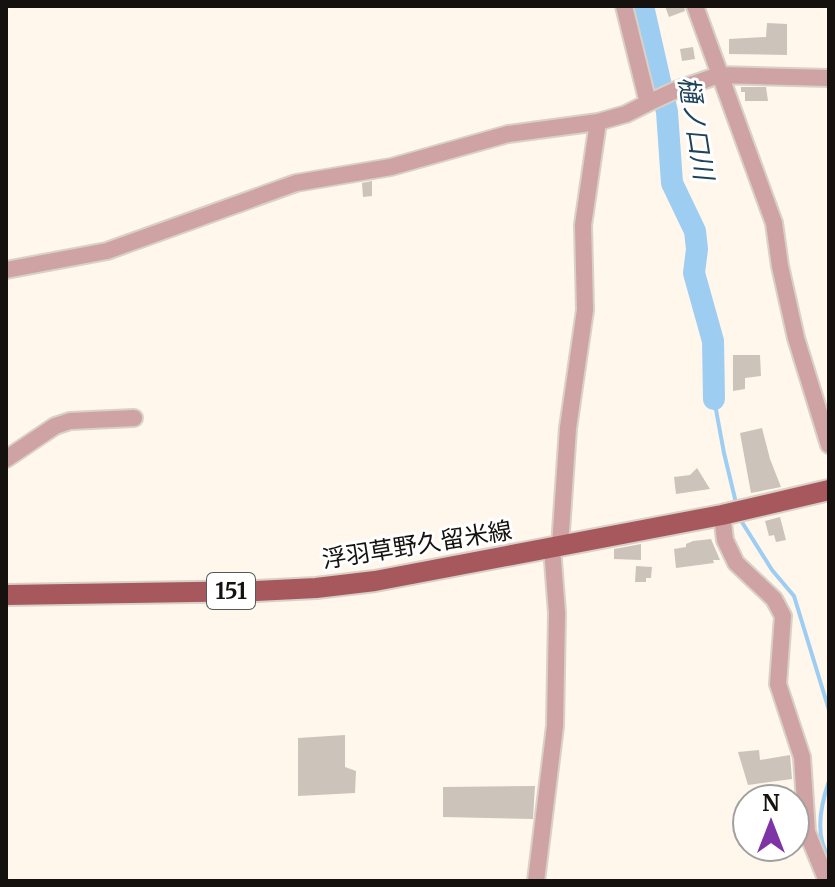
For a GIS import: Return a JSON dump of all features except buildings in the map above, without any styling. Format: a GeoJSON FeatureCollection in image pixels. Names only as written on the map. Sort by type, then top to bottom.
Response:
{"type":"FeatureCollection","features":[{"type":"Feature","properties":{"kind":"main road","name":"浮羽草野久留米線"},"geometry":{"type":"LineString","coordinates":[[6,595],[316,588],[429,572],[750,509],[829,490]]}},
{"type":"Feature","properties":{"kind":"street"},"geometry":{"type":"LineString","coordinates":[[624,6],[651,102]]}},
{"type":"Feature","properties":{"kind":"street"},"geometry":{"type":"LineString","coordinates":[[695,6],[774,223],[796,338],[829,445]]}},
{"type":"Feature","properties":{"kind":"street"},"geometry":{"type":"LineString","coordinates":[[6,270],[107,251],[296,183],[391,167],[508,134],[598,122],[626,114],[676,90],[719,75],[829,78]]}},
{"type":"Feature","properties":{"kind":"street"},"geometry":{"type":"LineString","coordinates":[[536,881],[555,726],[556,547],[568,428],[585,310],[583,225],[598,122]]}},
{"type":"Feature","properties":{"kind":"street"},"geometry":{"type":"LineString","coordinates":[[6,459],[55,426],[78,420],[134,418]]}},
{"type":"Feature","properties":{"kind":"street"},"geometry":{"type":"LineString","coordinates":[[725,514],[729,550],[736,563],[774,599],[783,616],[778,684],[802,757],[807,832],[827,881]]}},
{"type":"Feature","properties":{"kind":"waterway","name":"樋ノ口川"},"geometry":{"type":"LineString","coordinates":[[643,6],[667,112],[672,183],[695,231],[697,249],[694,273],[713,341],[714,399]]}},
{"type":"Feature","properties":{"kind":"waterway"},"geometry":{"type":"LineString","coordinates":[[714,399],[737,507]]}},
{"type":"Feature","properties":{"kind":"waterway"},"geometry":{"type":"LineString","coordinates":[[740,519],[772,570],[794,596],[829,710]]}},
{"type":"Feature","properties":{"kind":"waterway"},"geometry":{"type":"LineString","coordinates":[[829,781],[820,829],[829,857]]}}]}
